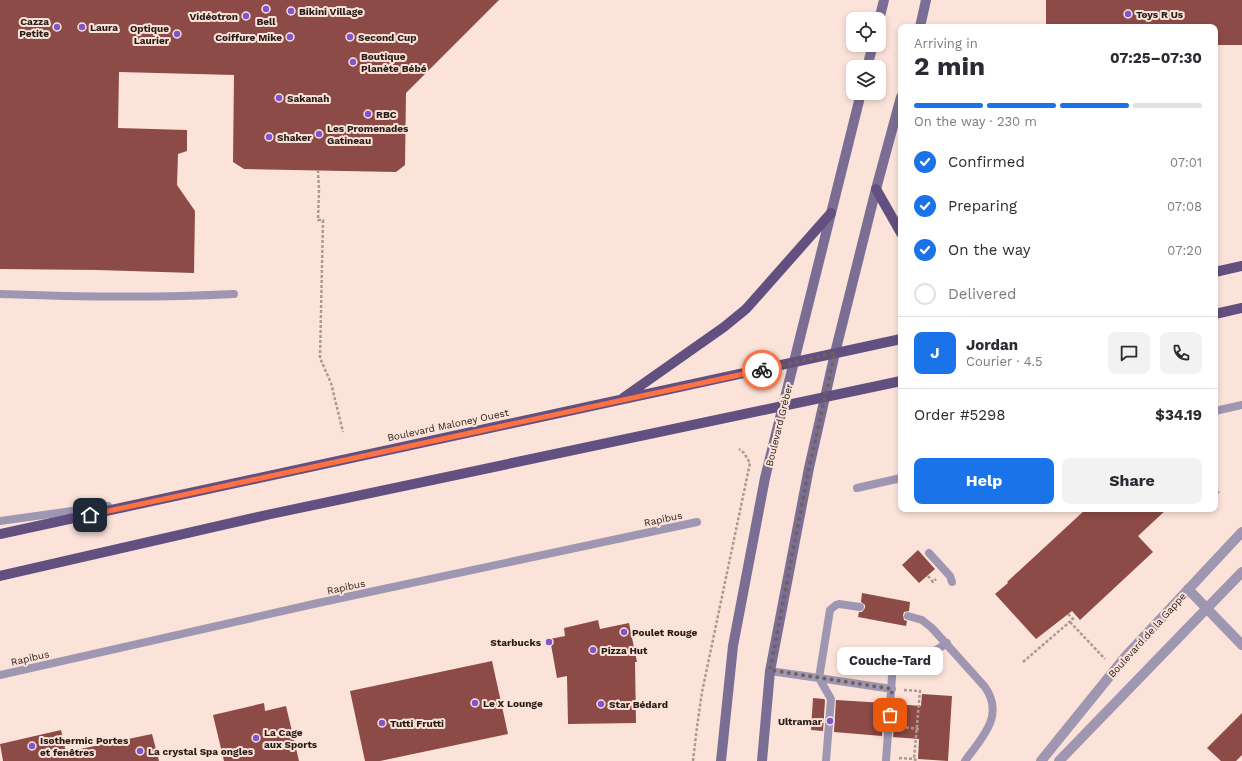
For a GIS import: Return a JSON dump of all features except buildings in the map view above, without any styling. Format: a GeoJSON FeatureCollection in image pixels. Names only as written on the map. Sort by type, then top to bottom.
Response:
{"type":"FeatureCollection","features":[{"type":"Feature","properties":{"kind":"main road"},"geometry":{"type":"LineString","coordinates":[[881,12],[884,0]]}},
{"type":"Feature","properties":{"kind":"main road"},"geometry":{"type":"LineString","coordinates":[[921,24],[926,0]]}},
{"type":"Feature","properties":{"kind":"main road","name":"Boulevard Gréber"},"geometry":{"type":"LineString","coordinates":[[721,761],[737,622],[765,478],[859,100]]}},
{"type":"Feature","properties":{"kind":"main road"},"geometry":{"type":"LineString","coordinates":[[762,761],[770,670],[809,468],[835,353],[898,108]]}},
{"type":"Feature","properties":{"kind":"main road"},"geometry":{"type":"LineString","coordinates":[[876,189],[898,228]]}},
{"type":"Feature","properties":{"kind":"main road"},"geometry":{"type":"LineString","coordinates":[[620,401],[724,327],[746,309],[831,213]]}},
{"type":"Feature","properties":{"kind":"main road"},"geometry":{"type":"LineString","coordinates":[[1218,271],[1242,266]]}},
{"type":"Feature","properties":{"kind":"main road"},"geometry":{"type":"LineString","coordinates":[[1218,313],[1242,308]]}},
{"type":"Feature","properties":{"kind":"main road","name":"Boulevard Maloney Ouest"},"geometry":{"type":"LineString","coordinates":[[0,534],[898,340]]}},
{"type":"Feature","properties":{"kind":"main road"},"geometry":{"type":"LineString","coordinates":[[0,576],[272,514],[898,382]]}},
{"type":"Feature","properties":{"kind":"street","name":"Boulevard de la Gappe"},"geometry":{"type":"LineString","coordinates":[[1041,761],[1126,656],[1242,532]]}},
{"type":"Feature","properties":{"kind":"street"},"geometry":{"type":"LineString","coordinates":[[1059,761],[1242,572]]}},
{"type":"Feature","properties":{"kind":"street"},"geometry":{"type":"LineString","coordinates":[[1188,589],[1242,645]]}},
{"type":"Feature","properties":{"kind":"lane"},"geometry":{"type":"LineString","coordinates":[[0,294],[80,297],[168,297],[234,294]]}},
{"type":"Feature","properties":{"kind":"lane"},"geometry":{"type":"LineString","coordinates":[[1218,409],[1242,405]]}},
{"type":"Feature","properties":{"kind":"lane"},"geometry":{"type":"LineString","coordinates":[[857,488],[898,479]]}},
{"type":"Feature","properties":{"kind":"lane"},"geometry":{"type":"LineString","coordinates":[[0,521],[165,499]]}},
{"type":"Feature","properties":{"kind":"lane","name":"Rapibus"},"geometry":{"type":"LineString","coordinates":[[0,675],[311,605],[697,522]]}},
{"type":"Feature","properties":{"kind":"lane"},"geometry":{"type":"LineString","coordinates":[[929,552],[950,576],[952,582]]}},
{"type":"Feature","properties":{"kind":"lane"},"geometry":{"type":"LineString","coordinates":[[826,761],[831,699],[819,678],[829,614],[832,607],[839,604],[860,607]]}},
{"type":"Feature","properties":{"kind":"lane"},"geometry":{"type":"LineString","coordinates":[[908,616],[922,620],[928,624],[947,643],[992,697],[993,714],[988,728],[965,761]]}},
{"type":"Feature","properties":{"kind":"lane"},"geometry":{"type":"LineString","coordinates":[[886,761],[894,663],[905,664],[918,661],[947,643]]}},
{"type":"Feature","properties":{"kind":"lane"},"geometry":{"type":"LineString","coordinates":[[770,670],[892,689]]}},
{"type":"Feature","properties":{"kind":"path"},"geometry":{"type":"LineString","coordinates":[[318,170],[318,220],[323,220],[320,358],[331,383],[343,432]]}},
{"type":"Feature","properties":{"kind":"path","name":"Boulevard Gréber"},"geometry":{"type":"LineString","coordinates":[[693,761],[696,727],[702,692],[750,463],[744,453],[739,449]]}},
{"type":"Feature","properties":{"kind":"path"},"geometry":{"type":"LineString","coordinates":[[1023,662],[1073,619],[1068,614]]}},
{"type":"Feature","properties":{"kind":"path"},"geometry":{"type":"LineString","coordinates":[[1070,622],[1105,659]]}},
{"type":"Feature","properties":{"kind":"path"},"geometry":{"type":"LineString","coordinates":[[917,761],[914,759],[918,728],[920,691]]}},
{"type":"Feature","properties":{"kind":"way so far"},"geometry":{"type":"LineString","coordinates":[[762,370],[835,353],[809,468],[770,670],[892,689],[890,715]]}},
{"type":"Feature","properties":{"kind":"place","name":"Bell"},"geometry":{"type":"Point","coordinates":[266,9]}},
{"type":"Feature","properties":{"kind":"place","name":"Bikini Village"},"geometry":{"type":"Point","coordinates":[291,11]}},
{"type":"Feature","properties":{"kind":"place","name":"Toys R Us"},"geometry":{"type":"Point","coordinates":[1128,14]}},
{"type":"Feature","properties":{"kind":"place","name":"Vidéotron"},"geometry":{"type":"Point","coordinates":[246,16]}},
{"type":"Feature","properties":{"kind":"place","name":"Cazza Petite"},"geometry":{"type":"Point","coordinates":[57,27]}},
{"type":"Feature","properties":{"kind":"place","name":"Laura"},"geometry":{"type":"Point","coordinates":[82,27]}},
{"type":"Feature","properties":{"kind":"place","name":"Optique Laurier"},"geometry":{"type":"Point","coordinates":[177,34]}},
{"type":"Feature","properties":{"kind":"place","name":"Coiffure Mike"},"geometry":{"type":"Point","coordinates":[290,37]}},
{"type":"Feature","properties":{"kind":"place","name":"Second Cup"},"geometry":{"type":"Point","coordinates":[350,37]}},
{"type":"Feature","properties":{"kind":"place","name":"Boutique Planète Bébé"},"geometry":{"type":"Point","coordinates":[353,62]}},
{"type":"Feature","properties":{"kind":"place","name":"Sakanah"},"geometry":{"type":"Point","coordinates":[279,98]}},
{"type":"Feature","properties":{"kind":"place","name":"RBC"},"geometry":{"type":"Point","coordinates":[368,114]}},
{"type":"Feature","properties":{"kind":"place","name":"Les Promenades Gatineau"},"geometry":{"type":"Point","coordinates":[319,134]}},
{"type":"Feature","properties":{"kind":"place","name":"Shaker"},"geometry":{"type":"Point","coordinates":[269,137]}},
{"type":"Feature","properties":{"kind":"place","name":"Poulet Rouge"},"geometry":{"type":"Point","coordinates":[624,632]}},
{"type":"Feature","properties":{"kind":"place","name":"Starbucks"},"geometry":{"type":"Point","coordinates":[549,642]}},
{"type":"Feature","properties":{"kind":"place","name":"Pizza Hut"},"geometry":{"type":"Point","coordinates":[593,650]}},
{"type":"Feature","properties":{"kind":"place","name":"Le X Lounge"},"geometry":{"type":"Point","coordinates":[475,703]}},
{"type":"Feature","properties":{"kind":"place","name":"Star Bédard"},"geometry":{"type":"Point","coordinates":[601,704]}},
{"type":"Feature","properties":{"kind":"place","name":"Couche-Tard"},"geometry":{"type":"Point","coordinates":[890,715]}},
{"type":"Feature","properties":{"kind":"place","name":"Ultramar"},"geometry":{"type":"Point","coordinates":[830,721]}},
{"type":"Feature","properties":{"kind":"place","name":"Tutti Frutti"},"geometry":{"type":"Point","coordinates":[382,723]}},
{"type":"Feature","properties":{"kind":"place","name":"La Cage aux Sports"},"geometry":{"type":"Point","coordinates":[256,738]}},
{"type":"Feature","properties":{"kind":"place","name":"Isothermic Portes et fenêtres"},"geometry":{"type":"Point","coordinates":[32,746]}},
{"type":"Feature","properties":{"kind":"place","name":"La crystal Spa ongles"},"geometry":{"type":"Point","coordinates":[140,751]}},
{"type":"Feature","properties":{"kind":"route"},"geometry":{"type":"LineString","coordinates":[[90,515],[762,370]]}}]}
